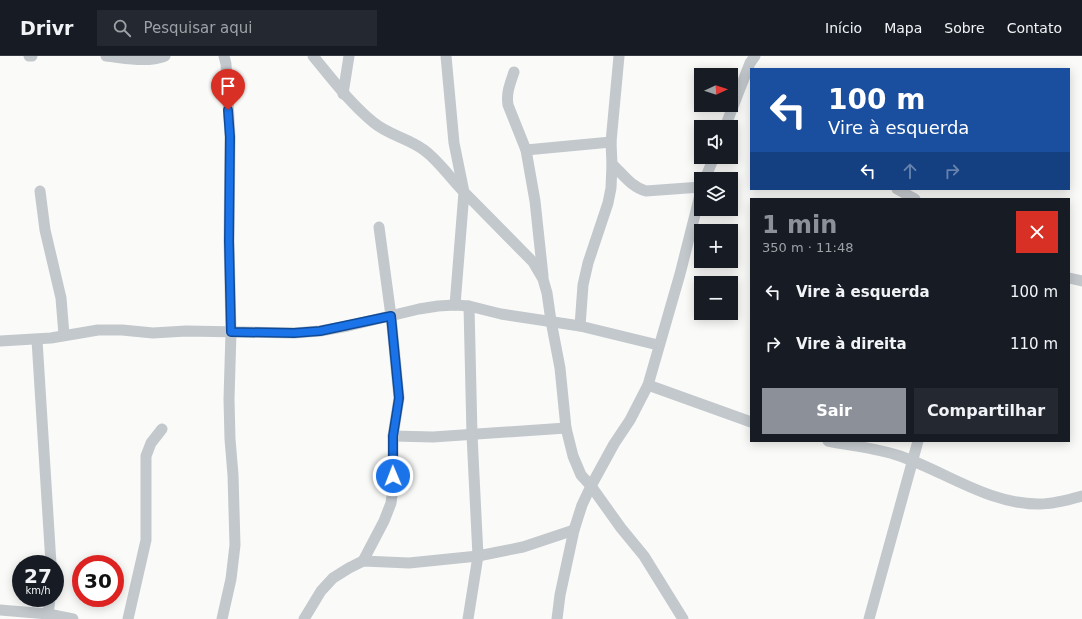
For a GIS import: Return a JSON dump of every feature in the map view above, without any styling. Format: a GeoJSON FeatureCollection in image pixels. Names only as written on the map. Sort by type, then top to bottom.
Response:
{"type":"FeatureCollection","features":[{"type":"Feature","properties":{"kind":"street"},"geometry":{"type":"LineString","coordinates":[[106,56],[134,60],[159,58],[165,56]]}},
{"type":"Feature","properties":{"kind":"street"},"geometry":{"type":"LineString","coordinates":[[222,619],[231,579],[235,545],[229,399],[231,332],[229,241],[230,137],[224,56]]}},
{"type":"Feature","properties":{"kind":"street"},"geometry":{"type":"LineString","coordinates":[[313,56],[343,94],[373,123],[395,136],[408,140],[425,151],[533,262],[543,278]]}},
{"type":"Feature","properties":{"kind":"street"},"geometry":{"type":"LineString","coordinates":[[343,94],[349,56]]}},
{"type":"Feature","properties":{"kind":"street"},"geometry":{"type":"LineString","coordinates":[[446,56],[454,143],[464,192],[455,305]]}},
{"type":"Feature","properties":{"kind":"street"},"geometry":{"type":"LineString","coordinates":[[580,326],[583,285],[588,263],[608,203],[611,188],[611,142],[619,56]]}},
{"type":"Feature","properties":{"kind":"street"},"geometry":{"type":"LineString","coordinates":[[729,120],[750,63],[755,56]]}},
{"type":"Feature","properties":{"kind":"street"},"geometry":{"type":"LineString","coordinates":[[514,72],[507,92],[508,105],[526,150],[535,201],[543,278],[560,368],[566,428],[573,456],[581,475],[644,556],[683,619]]}},
{"type":"Feature","properties":{"kind":"street"},"geometry":{"type":"LineString","coordinates":[[526,150],[611,142]]}},
{"type":"Feature","properties":{"kind":"street"},"geometry":{"type":"LineString","coordinates":[[612,164],[634,187],[640,190],[646,191],[694,188]]}},
{"type":"Feature","properties":{"kind":"street"},"geometry":{"type":"LineString","coordinates":[[899,190],[913,198]]}},
{"type":"Feature","properties":{"kind":"street"},"geometry":{"type":"LineString","coordinates":[[40,191],[45,230],[61,298],[64,335]]}},
{"type":"Feature","properties":{"kind":"street"},"geometry":{"type":"LineString","coordinates":[[557,619],[560,595],[574,530],[582,505],[614,444],[630,420],[648,385],[658,345],[680,274],[695,216]]}},
{"type":"Feature","properties":{"kind":"street"},"geometry":{"type":"LineString","coordinates":[[363,561],[384,521],[391,503],[393,488],[393,436],[399,398],[391,316],[379,227]]}},
{"type":"Feature","properties":{"kind":"street"},"geometry":{"type":"LineString","coordinates":[[1070,278],[1082,281]]}},
{"type":"Feature","properties":{"kind":"street"},"geometry":{"type":"LineString","coordinates":[[0,341],[37,340],[98,330],[122,330],[153,334],[186,331],[294,333],[320,331],[438,306],[455,305],[469,306],[501,314],[580,326],[658,345]]}},
{"type":"Feature","properties":{"kind":"street"},"geometry":{"type":"LineString","coordinates":[[468,619],[478,556],[472,435],[469,306]]}},
{"type":"Feature","properties":{"kind":"street"},"geometry":{"type":"LineString","coordinates":[[37,340],[50,555]]}},
{"type":"Feature","properties":{"kind":"street"},"geometry":{"type":"LineString","coordinates":[[648,385],[750,422]]}},
{"type":"Feature","properties":{"kind":"street"},"geometry":{"type":"LineString","coordinates":[[393,436],[433,437],[566,428]]}},
{"type":"Feature","properties":{"kind":"street"},"geometry":{"type":"LineString","coordinates":[[128,619],[146,540],[146,456],[150,443],[162,430]]}},
{"type":"Feature","properties":{"kind":"street"},"geometry":{"type":"LineString","coordinates":[[834,442],[883,451],[899,456],[954,481],[995,496],[1022,503],[1041,504],[1059,502],[1082,496]]}},
{"type":"Feature","properties":{"kind":"street"},"geometry":{"type":"LineString","coordinates":[[869,619],[918,442]]}},
{"type":"Feature","properties":{"kind":"street"},"geometry":{"type":"LineString","coordinates":[[304,619],[321,591],[333,578],[363,561],[409,562],[478,556],[523,547],[574,530]]}},
{"type":"Feature","properties":{"kind":"street"},"geometry":{"type":"LineString","coordinates":[[48,614],[49,607]]}},
{"type":"Feature","properties":{"kind":"street"},"geometry":{"type":"LineString","coordinates":[[0,610],[48,614],[73,619]]}},
{"type":"Feature","properties":{"kind":"route"},"geometry":{"type":"LineString","coordinates":[[228,110],[230,137],[229,241],[231,332],[294,333],[320,331],[391,316],[399,398],[393,436],[393,476]]}}]}
